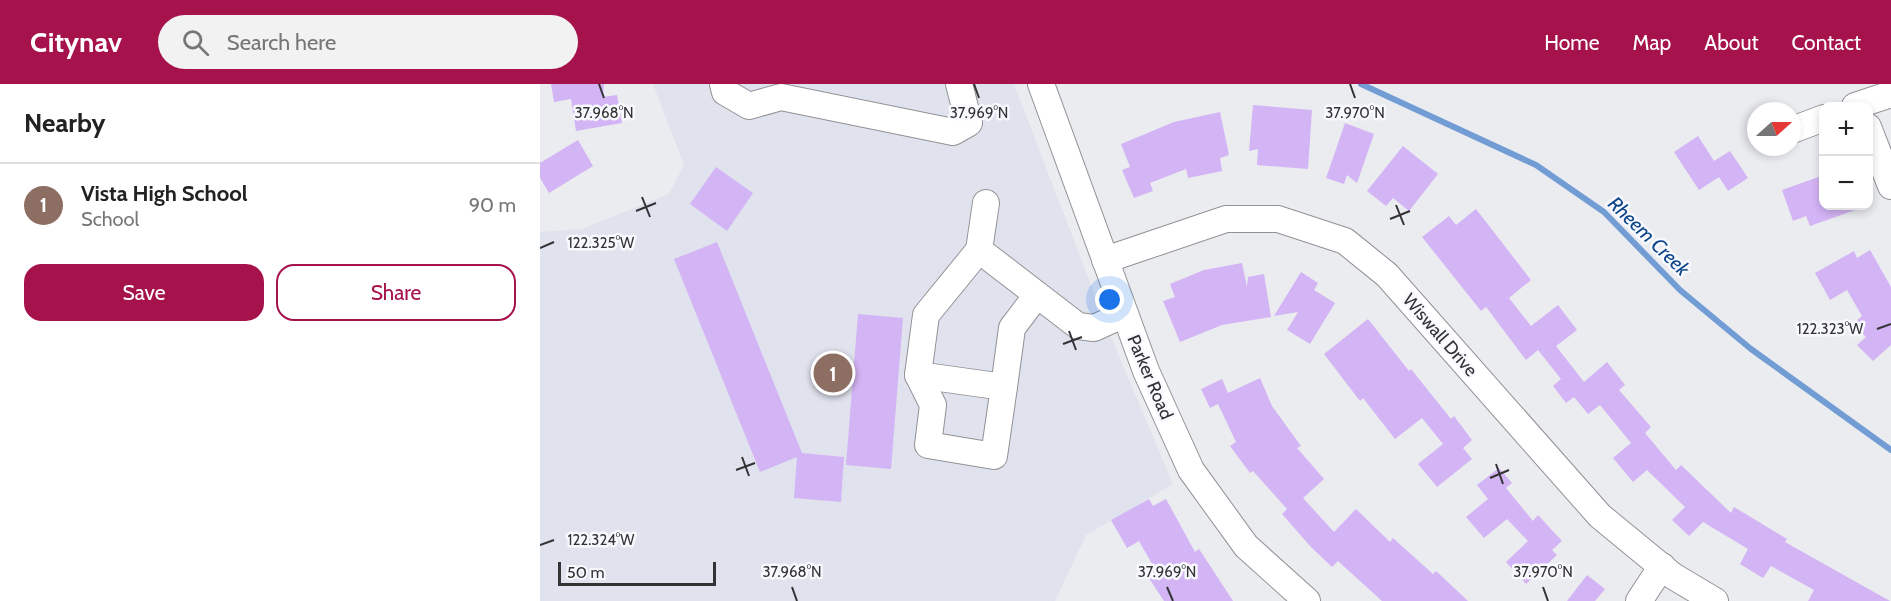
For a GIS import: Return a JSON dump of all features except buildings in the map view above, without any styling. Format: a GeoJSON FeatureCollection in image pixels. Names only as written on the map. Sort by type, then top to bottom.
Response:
{"type":"FeatureCollection","features":[{"type":"Feature","properties":{"kind":"street"},"geometry":{"type":"LineString","coordinates":[[723,84],[725,92],[749,106],[781,90],[953,132],[969,123],[959,84]]}},
{"type":"Feature","properties":{"kind":"street","name":"Parker Road"},"geometry":{"type":"LineString","coordinates":[[1041,84],[1146,371],[1191,470],[1246,546],[1307,601]]}},
{"type":"Feature","properties":{"kind":"street"},"geometry":{"type":"LineString","coordinates":[[1870,102],[1891,94]]}},
{"type":"Feature","properties":{"kind":"street"},"geometry":{"type":"LineString","coordinates":[[1801,127],[1819,120]]}},
{"type":"Feature","properties":{"kind":"street"},"geometry":{"type":"LineString","coordinates":[[1873,141],[1891,186]]}},
{"type":"Feature","properties":{"kind":"street"},"geometry":{"type":"LineString","coordinates":[[986,203],[979,250],[926,315],[918,375],[933,405],[928,445],[994,456],[1012,328],[1037,294]]}},
{"type":"Feature","properties":{"kind":"street","name":"Wiswall Drive"},"geometry":{"type":"LineString","coordinates":[[1105,260],[1226,219],[1278,219],[1345,241],[1388,274],[1600,516],[1662,566],[1715,601]]}},
{"type":"Feature","properties":{"kind":"street"},"geometry":{"type":"LineString","coordinates":[[979,250],[1078,326],[1094,328],[1125,314]]}},
{"type":"Feature","properties":{"kind":"street"},"geometry":{"type":"LineString","coordinates":[[918,375],[1004,387]]}},
{"type":"Feature","properties":{"kind":"street"},"geometry":{"type":"LineString","coordinates":[[1639,601],[1662,566]]}},
{"type":"Feature","properties":{"kind":"shaded area"},"geometry":{"type":"Polygon","coordinates":[[[653,84],[1014,84],[1111,337],[1173,484],[1086,535],[1055,601],[540,601],[540,232],[581,229],[669,194],[684,165],[653,84]]]}},
{"type":"Feature","properties":{"kind":"waterway","name":"Rheem Creek"},"geometry":{"type":"LineString","coordinates":[[1361,84],[1536,165],[1604,212],[1680,290],[1751,349],[1891,450]]}},
{"type":"Feature","properties":{"kind":"place","name":"Vista High School"},"geometry":{"type":"Point","coordinates":[833,373]}}]}
